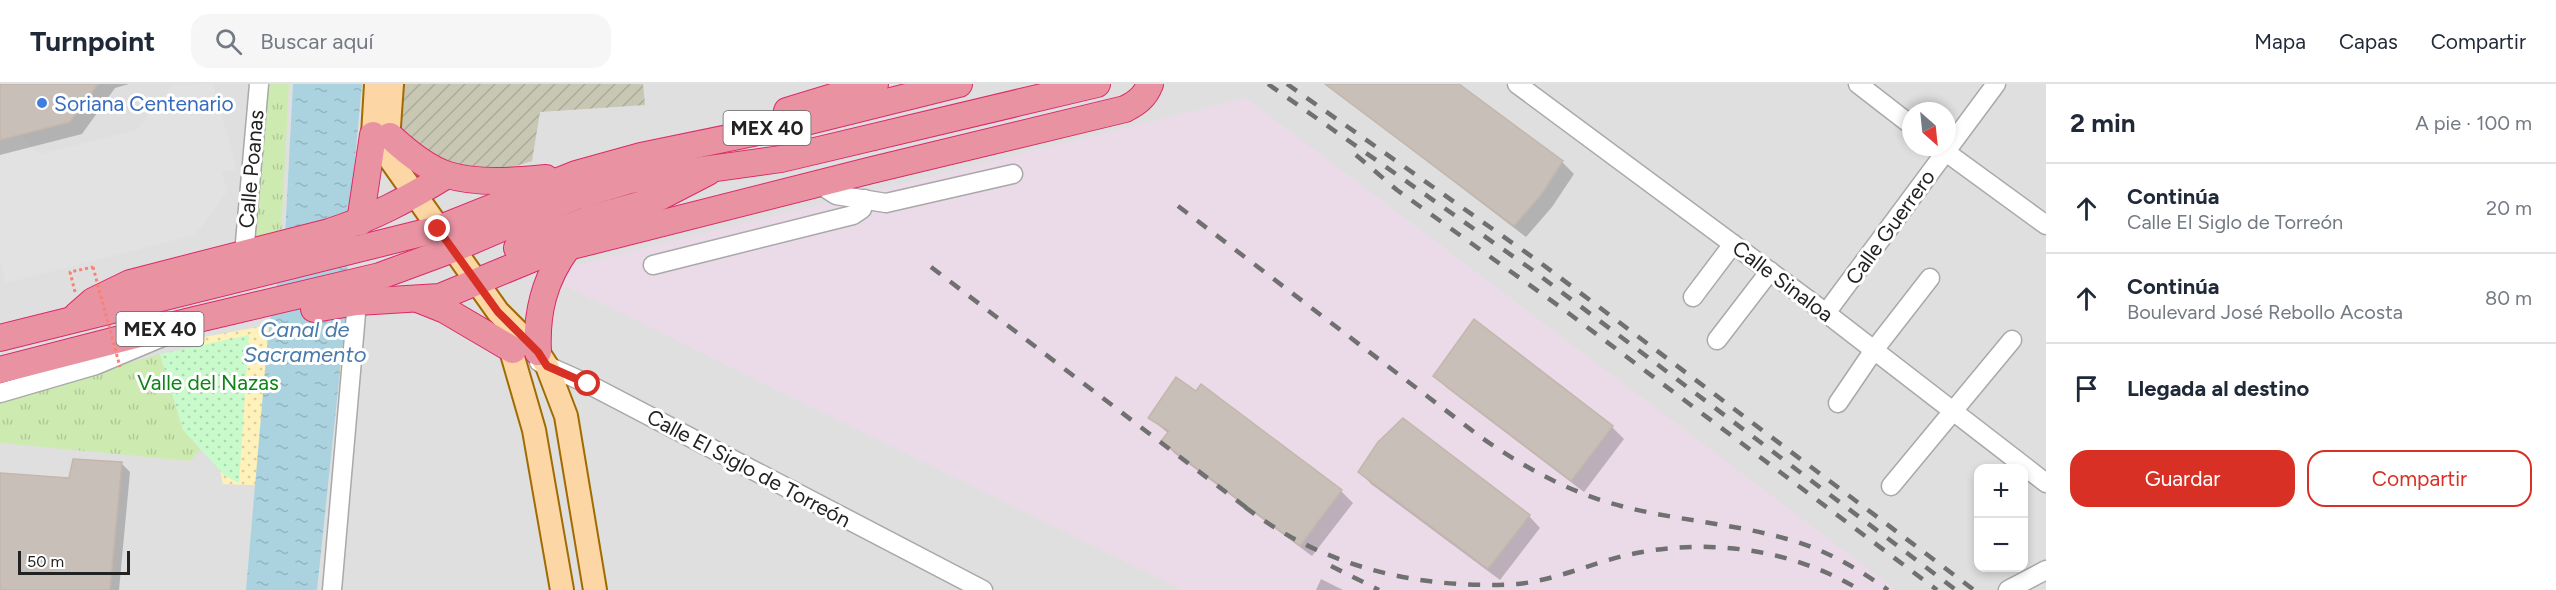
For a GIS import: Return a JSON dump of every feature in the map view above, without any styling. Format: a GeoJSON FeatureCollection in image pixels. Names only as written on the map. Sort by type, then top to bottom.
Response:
{"type":"FeatureCollection","features":[{"type":"Feature","properties":{"kind":"highway"},"geometry":{"type":"LineString","coordinates":[[703,141],[801,106],[875,84]]}},
{"type":"Feature","properties":{"kind":"highway","name":"MEX 40"},"geometry":{"type":"LineString","coordinates":[[2,377],[222,313],[268,311],[329,297],[390,273],[446,239],[576,174],[703,141],[839,113],[959,84]]}},
{"type":"Feature","properties":{"kind":"highway","name":"MEX 40"},"geometry":{"type":"LineString","coordinates":[[0,338],[250,264],[334,243],[446,239],[605,186],[656,175],[781,159],[1097,84]]}},
{"type":"Feature","properties":{"kind":"highway"},"geometry":{"type":"LineString","coordinates":[[472,277],[568,247],[1125,109],[1138,102],[1147,92],[1150,84]]}},
{"type":"Feature","properties":{"kind":"highway"},"geometry":{"type":"LineString","coordinates":[[329,297],[357,302],[440,297],[472,277],[589,219],[633,208],[668,195],[714,169],[781,137],[839,113]]}},
{"type":"Feature","properties":{"kind":"highway"},"geometry":{"type":"LineString","coordinates":[[819,184],[868,138]]}},
{"type":"Feature","properties":{"kind":"highway"},"geometry":{"type":"LineString","coordinates":[[360,222],[383,142],[447,175],[509,180],[576,174]]}},
{"type":"Feature","properties":{"kind":"highway"},"geometry":{"type":"LineString","coordinates":[[250,264],[285,243],[334,243],[360,222],[414,195],[447,175]]}},
{"type":"Feature","properties":{"kind":"highway"},"geometry":{"type":"LineString","coordinates":[[543,359],[537,333],[543,296],[553,270],[568,247]]}},
{"type":"Feature","properties":{"kind":"highway"},"geometry":{"type":"LineString","coordinates":[[417,299],[445,310],[513,350]]}},
{"type":"Feature","properties":{"kind":"main road"},"geometry":{"type":"LineString","coordinates":[[376,84],[383,142],[414,195],[498,312],[543,359],[566,416],[597,586]]}},
{"type":"Feature","properties":{"kind":"main road"},"geometry":{"type":"LineString","coordinates":[[383,142],[392,84]]}},
{"type":"Feature","properties":{"kind":"main road"},"geometry":{"type":"LineString","coordinates":[[498,312],[513,350],[534,430],[562,590]]}},
{"type":"Feature","properties":{"kind":"main road"},"geometry":{"type":"LineString","coordinates":[[547,495],[578,485]]}},
{"type":"Feature","properties":{"kind":"street","name":"Calle Poanas"},"geometry":{"type":"LineString","coordinates":[[250,264],[259,84]]}},
{"type":"Feature","properties":{"kind":"street","name":"Calle Sinaloa"},"geometry":{"type":"LineString","coordinates":[[1517,84],[1826,313],[2046,483]]}},
{"type":"Feature","properties":{"kind":"street"},"geometry":{"type":"LineString","coordinates":[[1858,84],[1902,118]]}},
{"type":"Feature","properties":{"kind":"street","name":"Calle Guerrero"},"geometry":{"type":"LineString","coordinates":[[1956,132],[1995,84]]}},
{"type":"Feature","properties":{"kind":"street","name":"Calle Guerrero"},"geometry":{"type":"LineString","coordinates":[[1826,313],[1937,156]]}},
{"type":"Feature","properties":{"kind":"street"},"geometry":{"type":"LineString","coordinates":[[1952,156],[2046,225]]}},
{"type":"Feature","properties":{"kind":"street"},"geometry":{"type":"LineString","coordinates":[[589,219],[650,216],[782,183],[819,184],[836,195],[886,203],[1013,174]]}},
{"type":"Feature","properties":{"kind":"street"},"geometry":{"type":"LineString","coordinates":[[653,265],[853,215],[862,209],[866,200]]}},
{"type":"Feature","properties":{"kind":"street"},"geometry":{"type":"LineString","coordinates":[[1693,297],[1733,244]]}},
{"type":"Feature","properties":{"kind":"street"},"geometry":{"type":"LineString","coordinates":[[1717,340],[1770,271]]}},
{"type":"Feature","properties":{"kind":"street"},"geometry":{"type":"LineString","coordinates":[[1838,403],[1874,350],[1930,278]]}},
{"type":"Feature","properties":{"kind":"street"},"geometry":{"type":"LineString","coordinates":[[332,590],[357,302]]}},
{"type":"Feature","properties":{"kind":"street"},"geometry":{"type":"LineString","coordinates":[[1891,486],[2012,340]]}},
{"type":"Feature","properties":{"kind":"street","name":"Calle El Siglo de Torreón"},"geometry":{"type":"LineString","coordinates":[[513,350],[543,359],[983,590]]}},
{"type":"Feature","properties":{"kind":"street"},"geometry":{"type":"LineString","coordinates":[[2007,590],[2046,570]]}},
{"type":"Feature","properties":{"kind":"path"},"geometry":{"type":"LineString","coordinates":[[75,316],[70,272],[93,267],[120,367]]}},
{"type":"Feature","properties":{"kind":"shaded area"},"geometry":{"type":"Polygon","coordinates":[[[0,84],[2046,84],[2046,590],[0,590],[0,84]]]}},
{"type":"Feature","properties":{"kind":"shaded area"},"geometry":{"type":"Polygon","coordinates":[[[213,84],[237,169],[222,172],[227,192],[195,235],[6,283],[0,262],[0,140],[20,135],[40,154],[136,130],[173,85],[213,84]]]}},
{"type":"Feature","properties":{"kind":"shaded area"},"geometry":{"type":"Polygon","coordinates":[[[401,84],[643,84],[645,105],[540,112],[532,161],[492,174],[442,170],[399,142],[401,84]]]}},
{"type":"Feature","properties":{"kind":"shaded area"},"geometry":{"type":"Polygon","coordinates":[[[1246,98],[1896,590],[1183,590],[560,283],[571,267],[1246,98]]]}},
{"type":"Feature","properties":{"kind":"green space"},"geometry":{"type":"Polygon","coordinates":[[[265,84],[289,84],[281,239],[254,244],[265,84]]]}},
{"type":"Feature","properties":{"kind":"green space","name":"Valle del Nazas"},"geometry":{"type":"Polygon","coordinates":[[[249,335],[239,483],[224,475],[183,430],[160,354],[249,335]]]}},
{"type":"Feature","properties":{"kind":"green space"},"geometry":{"type":"Polygon","coordinates":[[[160,354],[183,430],[201,449],[190,461],[0,443],[0,400],[160,354]]]}},
{"type":"Feature","properties":{"kind":"sand"},"geometry":{"type":"Polygon","coordinates":[[[351,310],[345,367],[274,486],[223,484],[193,339],[351,310]]]}},
{"type":"Feature","properties":{"kind":"water","name":"Canal de Sacramento"},"geometry":{"type":"Polygon","coordinates":[[[293,84],[362,84],[350,214],[345,323],[317,590],[246,590],[268,335],[285,236],[293,84]]]}},
{"type":"Feature","properties":{"kind":"building","name":"Soriana Centenario"},"geometry":{"type":"Polygon","coordinates":[[[0,84],[98,84],[70,122],[0,140],[0,84]]]}},
{"type":"Feature","properties":{"kind":"building"},"geometry":{"type":"Polygon","coordinates":[[[1325,84],[1459,84],[1563,161],[1541,195],[1514,226],[1325,84]]]}},
{"type":"Feature","properties":{"kind":"building"},"geometry":{"type":"Polygon","coordinates":[[[1474,319],[1613,426],[1571,481],[1433,376],[1474,319]]]}},
{"type":"Feature","properties":{"kind":"building"},"geometry":{"type":"Polygon","coordinates":[[[1176,377],[1196,391],[1201,384],[1342,490],[1300,546],[1161,441],[1169,431],[1148,418],[1176,377]]]}},
{"type":"Feature","properties":{"kind":"building"},"geometry":{"type":"Polygon","coordinates":[[[1403,418],[1530,515],[1488,569],[1358,472],[1378,442],[1403,418]]]}},
{"type":"Feature","properties":{"kind":"building"},"geometry":{"type":"Polygon","coordinates":[[[73,459],[122,462],[110,590],[0,590],[0,473],[69,478],[73,459]]]}},
{"type":"Feature","properties":{"kind":"railway"},"geometry":{"type":"LineString","coordinates":[[1268,84],[1531,269],[1956,590]]}},
{"type":"Feature","properties":{"kind":"railway"},"geometry":{"type":"LineString","coordinates":[[1287,84],[1538,261],[1974,590]]}},
{"type":"Feature","properties":{"kind":"railway"},"geometry":{"type":"LineString","coordinates":[[1356,155],[1397,190],[1563,309],[1937,590]]}},
{"type":"Feature","properties":{"kind":"railway"},"geometry":{"type":"LineString","coordinates":[[1178,206],[1478,435],[1540,474],[1573,490],[1629,508],[1765,533],[1801,543],[1840,560],[1888,590]]}},
{"type":"Feature","properties":{"kind":"railway"},"geometry":{"type":"LineString","coordinates":[[931,267],[1252,512]]}},
{"type":"Feature","properties":{"kind":"railway"},"geometry":{"type":"LineString","coordinates":[[1245,507],[1275,528],[1340,559],[1374,570],[1445,583],[1518,584],[1653,550],[1714,547],[1775,555],[1833,575],[1860,590]]}},
{"type":"Feature","properties":{"kind":"railway"},"geometry":{"type":"LineString","coordinates":[[1331,566],[1379,590]]}},
{"type":"Feature","properties":{"kind":"place","name":"Soriana Centenario"},"geometry":{"type":"Point","coordinates":[42,103]}},
{"type":"Feature","properties":{"kind":"route"},"geometry":{"type":"LineString","coordinates":[[438,229],[498,312],[538,352],[547,366],[588,384]]}}]}
